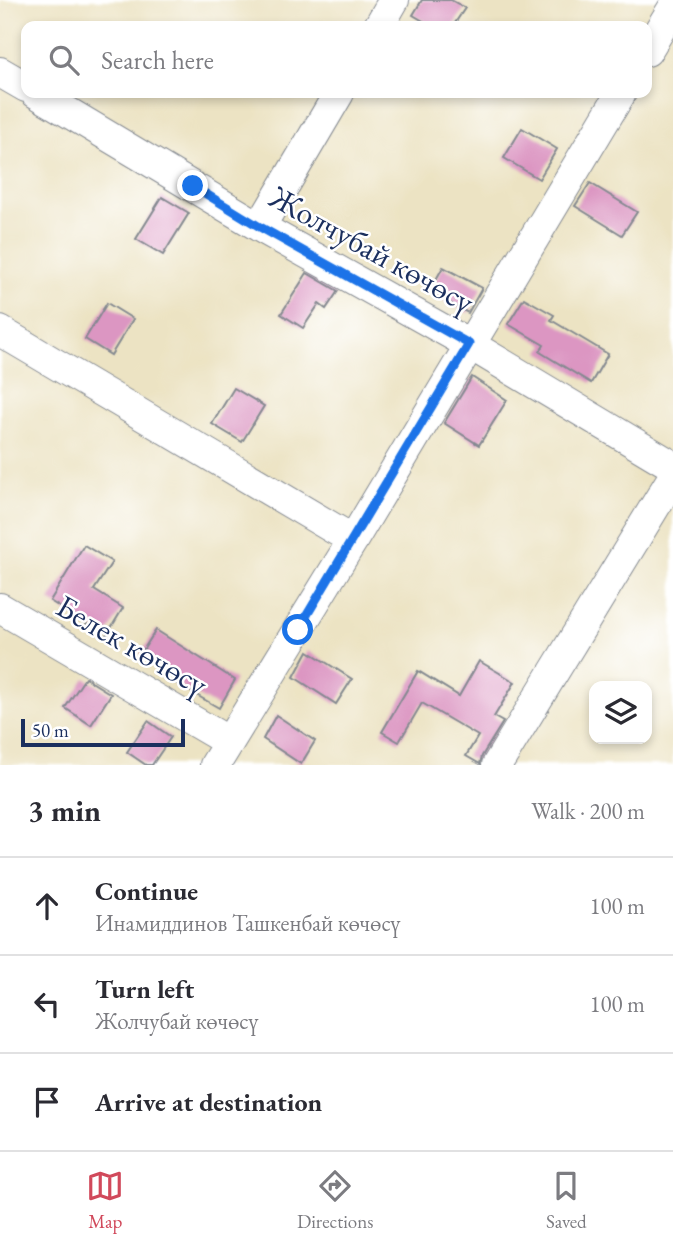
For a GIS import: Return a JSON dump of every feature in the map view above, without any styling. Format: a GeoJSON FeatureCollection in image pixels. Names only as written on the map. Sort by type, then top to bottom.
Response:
{"type":"FeatureCollection","features":[{"type":"Feature","properties":{"kind":"street"},"geometry":{"type":"LineString","coordinates":[[382,21],[394,0]]}},
{"type":"Feature","properties":{"kind":"street"},"geometry":{"type":"LineString","coordinates":[[652,43],[673,8]]}},
{"type":"Feature","properties":{"kind":"street"},"geometry":{"type":"LineString","coordinates":[[0,72],[21,84]]}},
{"type":"Feature","properties":{"kind":"street","name":"Жолчубай көчөсү"},"geometry":{"type":"LineString","coordinates":[[44,98],[260,227],[469,344],[673,466]]}},
{"type":"Feature","properties":{"kind":"street"},"geometry":{"type":"LineString","coordinates":[[260,227],[336,98]]}},
{"type":"Feature","properties":{"kind":"street"},"geometry":{"type":"LineString","coordinates":[[222,753],[618,98]]}},
{"type":"Feature","properties":{"kind":"street"},"geometry":{"type":"LineString","coordinates":[[0,331],[353,540]]}},
{"type":"Feature","properties":{"kind":"street"},"geometry":{"type":"LineString","coordinates":[[498,765],[673,477]]}},
{"type":"Feature","properties":{"kind":"street","name":"Белек көчөсү"},"geometry":{"type":"LineString","coordinates":[[0,608],[222,753]]}},
{"type":"Feature","properties":{"kind":"building"},"geometry":{"type":"Polygon","coordinates":[[[422,0],[451,0],[465,8],[456,21],[423,21],[413,15],[422,0]]]}},
{"type":"Feature","properties":{"kind":"building"},"geometry":{"type":"Polygon","coordinates":[[[522,128],[557,149],[539,179],[504,158],[522,128]]]}},
{"type":"Feature","properties":{"kind":"building"},"geometry":{"type":"Polygon","coordinates":[[[590,183],[637,212],[622,235],[575,206],[590,183]]]}},
{"type":"Feature","properties":{"kind":"building"},"geometry":{"type":"Polygon","coordinates":[[[162,197],[189,213],[163,255],[136,239],[162,197]]]}},
{"type":"Feature","properties":{"kind":"building"},"geometry":{"type":"Polygon","coordinates":[[[443,267],[482,288],[468,313],[429,292],[443,267]]]}},
{"type":"Feature","properties":{"kind":"building"},"geometry":{"type":"Polygon","coordinates":[[[307,273],[338,291],[326,309],[319,304],[303,328],[281,314],[307,273]]]}},
{"type":"Feature","properties":{"kind":"building"},"geometry":{"type":"Polygon","coordinates":[[[524,298],[554,315],[551,320],[608,354],[591,383],[540,352],[544,345],[508,324],[524,298]]]}},
{"type":"Feature","properties":{"kind":"building"},"geometry":{"type":"Polygon","coordinates":[[[107,303],[133,319],[111,355],[85,339],[107,303]]]}},
{"type":"Feature","properties":{"kind":"building"},"geometry":{"type":"Polygon","coordinates":[[[472,377],[507,400],[479,445],[444,423],[472,377]]]}},
{"type":"Feature","properties":{"kind":"building"},"geometry":{"type":"Polygon","coordinates":[[[234,388],[264,406],[242,442],[212,424],[234,388]]]}},
{"type":"Feature","properties":{"kind":"building"},"geometry":{"type":"Polygon","coordinates":[[[84,545],[112,562],[94,590],[123,608],[106,636],[50,601],[84,545]]]}},
{"type":"Feature","properties":{"kind":"building"},"geometry":{"type":"Polygon","coordinates":[[[156,630],[235,680],[219,708],[172,681],[175,676],[140,655],[156,630]]]}},
{"type":"Feature","properties":{"kind":"building"},"geometry":{"type":"Polygon","coordinates":[[[308,651],[352,679],[336,704],[294,677],[308,651]]]}},
{"type":"Feature","properties":{"kind":"building"},"geometry":{"type":"Polygon","coordinates":[[[479,661],[515,682],[494,717],[503,722],[480,764],[466,756],[478,736],[422,703],[399,742],[382,732],[418,671],[459,696],[479,661]]]}},
{"type":"Feature","properties":{"kind":"building"},"geometry":{"type":"Polygon","coordinates":[[[85,678],[111,694],[91,725],[65,708],[85,678]]]}},
{"type":"Feature","properties":{"kind":"building"},"geometry":{"type":"Polygon","coordinates":[[[276,715],[315,741],[301,764],[263,739],[276,715]]]}},
{"type":"Feature","properties":{"kind":"building"},"geometry":{"type":"Polygon","coordinates":[[[148,721],[171,737],[152,765],[146,765],[127,752],[148,721]]]}},
{"type":"Feature","properties":{"kind":"route"},"geometry":{"type":"LineString","coordinates":[[193,186],[260,227],[469,344],[298,630]]}}]}
